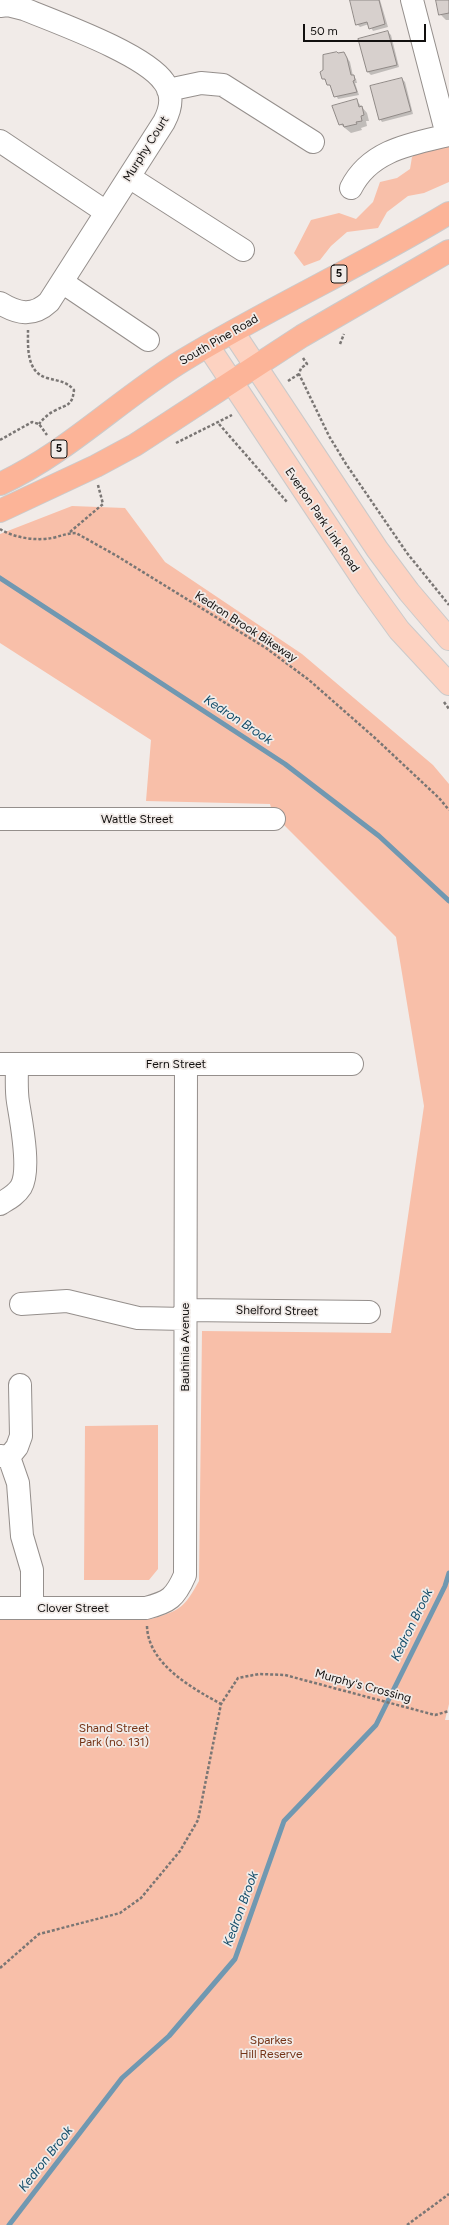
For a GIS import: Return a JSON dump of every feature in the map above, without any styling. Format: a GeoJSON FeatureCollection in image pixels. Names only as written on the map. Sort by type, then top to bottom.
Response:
{"type":"FeatureCollection","features":[{"type":"Feature","properties":{"kind":"highway","name":"South Pine Road"},"geometry":{"type":"LineString","coordinates":[[0,484],[59,450],[133,393],[208,346],[449,213]]}},
{"type":"Feature","properties":{"kind":"highway"},"geometry":{"type":"LineString","coordinates":[[1,517],[128,448],[302,336],[449,251]]}},
{"type":"Feature","properties":{"kind":"main road"},"geometry":{"type":"LineString","coordinates":[[233,332],[377,549],[409,592],[449,639]]}},
{"type":"Feature","properties":{"kind":"main road","name":"Everton Park Link Road"},"geometry":{"type":"LineString","coordinates":[[208,346],[368,588],[399,630],[449,684]]}},
{"type":"Feature","properties":{"kind":"street"},"geometry":{"type":"LineString","coordinates":[[351,188],[357,176],[383,154],[448,135],[412,0]]}},
{"type":"Feature","properties":{"kind":"street"},"geometry":{"type":"LineString","coordinates":[[0,6],[8,5],[24,9],[117,49],[159,76],[168,90],[202,83],[223,85],[313,142]]}},
{"type":"Feature","properties":{"kind":"street","name":"Murphy Court"},"geometry":{"type":"LineString","coordinates":[[0,303],[16,312],[33,312],[49,302],[169,113],[171,105],[168,90]]}},
{"type":"Feature","properties":{"kind":"street"},"geometry":{"type":"LineString","coordinates":[[0,141],[106,212]]}},
{"type":"Feature","properties":{"kind":"street"},"geometry":{"type":"LineString","coordinates":[[129,177],[243,250]]}},
{"type":"Feature","properties":{"kind":"street"},"geometry":{"type":"LineString","coordinates":[[62,282],[148,340]]}},
{"type":"Feature","properties":{"kind":"street","name":"Wattle Street"},"geometry":{"type":"LineString","coordinates":[[0,819],[274,819]]}},
{"type":"Feature","properties":{"kind":"street","name":"Bauhinia Avenue"},"geometry":{"type":"LineString","coordinates":[[146,1608],[166,1603],[178,1592],[185,1575],[186,1064]]}},
{"type":"Feature","properties":{"kind":"street","name":"Fern Street"},"geometry":{"type":"LineString","coordinates":[[8,1065],[352,1064]]}},
{"type":"Feature","properties":{"kind":"street"},"geometry":{"type":"LineString","coordinates":[[0,1204],[13,1196],[22,1186],[24,1175],[24,1126],[8,1065]]}},
{"type":"Feature","properties":{"kind":"street","name":"Shelford Street"},"geometry":{"type":"LineString","coordinates":[[21,1304],[67,1301],[138,1318],[185,1315],[369,1312]]}},
{"type":"Feature","properties":{"kind":"street"},"geometry":{"type":"LineString","coordinates":[[20,1385],[21,1436],[17,1447],[4,1456],[18,1483],[22,1536],[32,1570],[32,1608]]}},
{"type":"Feature","properties":{"kind":"street","name":"Clover Street"},"geometry":{"type":"LineString","coordinates":[[0,1608],[146,1608]]}},
{"type":"Feature","properties":{"kind":"path"},"geometry":{"type":"LineString","coordinates":[[28,328],[28,354],[32,367],[38,374],[68,384],[74,390],[73,399],[69,405],[53,411],[39,424]]}},
{"type":"Feature","properties":{"kind":"path"},"geometry":{"type":"LineString","coordinates":[[307,364],[301,368],[299,374],[329,436],[407,553],[449,605]]}},
{"type":"Feature","properties":{"kind":"path"},"geometry":{"type":"LineString","coordinates":[[0,440],[32,422],[39,424],[47,435]]}},
{"type":"Feature","properties":{"kind":"path"},"geometry":{"type":"LineString","coordinates":[[219,424],[288,504]]}},
{"type":"Feature","properties":{"kind":"path"},"geometry":{"type":"LineString","coordinates":[[69,533],[103,504],[97,483]]}},
{"type":"Feature","properties":{"kind":"path","name":"Kedron Brook Bikeway"},"geometry":{"type":"LineString","coordinates":[[1,517],[28,538],[50,538],[69,533],[76,533],[117,556],[266,648],[309,680],[375,738],[439,798],[449,810]]}},
{"type":"Feature","properties":{"kind":"path"},"geometry":{"type":"LineString","coordinates":[[0,1968],[39,1934],[120,1913],[141,1898],[180,1851],[198,1820],[222,1704],[184,1683],[163,1664],[147,1635],[146,1608]]}},
{"type":"Feature","properties":{"kind":"path","name":"Murphy's Crossing"},"geometry":{"type":"LineString","coordinates":[[222,1704],[238,1678],[259,1674],[285,1675],[435,1715],[449,1711]]}},
{"type":"Feature","properties":{"kind":"path"},"geometry":{"type":"LineString","coordinates":[[407,2225],[449,2194]]}},
{"type":"Feature","properties":{"kind":"green space"},"geometry":{"type":"Polygon","coordinates":[[[449,144],[449,182],[424,193],[408,196],[387,212],[378,228],[347,232],[331,246],[320,260],[304,266],[294,253],[311,220],[339,213],[356,219],[373,202],[380,182],[397,178],[410,169],[412,157],[420,152],[449,144]]]}},
{"type":"Feature","properties":{"kind":"green space"},"geometry":{"type":"Polygon","coordinates":[[[72,506],[125,508],[165,562],[302,654],[433,765],[449,784],[449,1704],[445,1720],[449,1720],[449,2225],[0,2225],[0,1620],[151,1619],[169,1613],[181,1607],[185,1603],[199,1581],[202,1331],[391,1333],[424,1106],[396,937],[273,814],[270,804],[146,801],[151,740],[0,643],[0,534],[72,506]]]}},
{"type":"Feature","properties":{"kind":"green space"},"geometry":{"type":"Polygon","coordinates":[[[158,1425],[158,1569],[149,1580],[84,1580],[85,1426],[158,1425]]]}},
{"type":"Feature","properties":{"kind":"building"},"geometry":{"type":"Polygon","coordinates":[[[350,0],[379,0],[385,24],[369,29],[367,22],[356,25],[350,0]]]}},
{"type":"Feature","properties":{"kind":"building"},"geometry":{"type":"Polygon","coordinates":[[[436,0],[449,0],[449,13],[439,15],[436,0]]]}},
{"type":"Feature","properties":{"kind":"building"},"geometry":{"type":"Polygon","coordinates":[[[388,31],[397,65],[367,72],[358,39],[388,31]]]}},
{"type":"Feature","properties":{"kind":"building"},"geometry":{"type":"Polygon","coordinates":[[[344,52],[347,58],[351,75],[354,75],[355,80],[353,81],[357,92],[334,97],[330,85],[327,85],[325,79],[322,79],[320,72],[323,70],[323,55],[344,52]]]}},
{"type":"Feature","properties":{"kind":"building"},"geometry":{"type":"Polygon","coordinates":[[[402,78],[411,111],[379,120],[370,86],[402,78]]]}},
{"type":"Feature","properties":{"kind":"building"},"geometry":{"type":"Polygon","coordinates":[[[357,99],[359,107],[362,106],[364,115],[361,116],[362,121],[356,122],[357,124],[344,127],[343,124],[339,125],[332,106],[357,99]]]}},
{"type":"Feature","properties":{"kind":"waterway","name":"Kedron Brook"},"geometry":{"type":"LineString","coordinates":[[0,578],[285,764],[379,836],[449,901]]}},
{"type":"Feature","properties":{"kind":"waterway","name":"Kedron Brook"},"geometry":{"type":"LineString","coordinates":[[9,2225],[122,2078],[169,2036],[235,1959],[284,1821],[376,1725],[445,1586],[449,1573]]}},
{"type":"Feature","properties":{"kind":"park label","name":"Shand Street Park (no. 131)"},"geometry":{"type":"Point","coordinates":[114,1735]}},
{"type":"Feature","properties":{"kind":"park label","name":"Sparkes Hill Reserve"},"geometry":{"type":"Point","coordinates":[271,2047]}}]}
